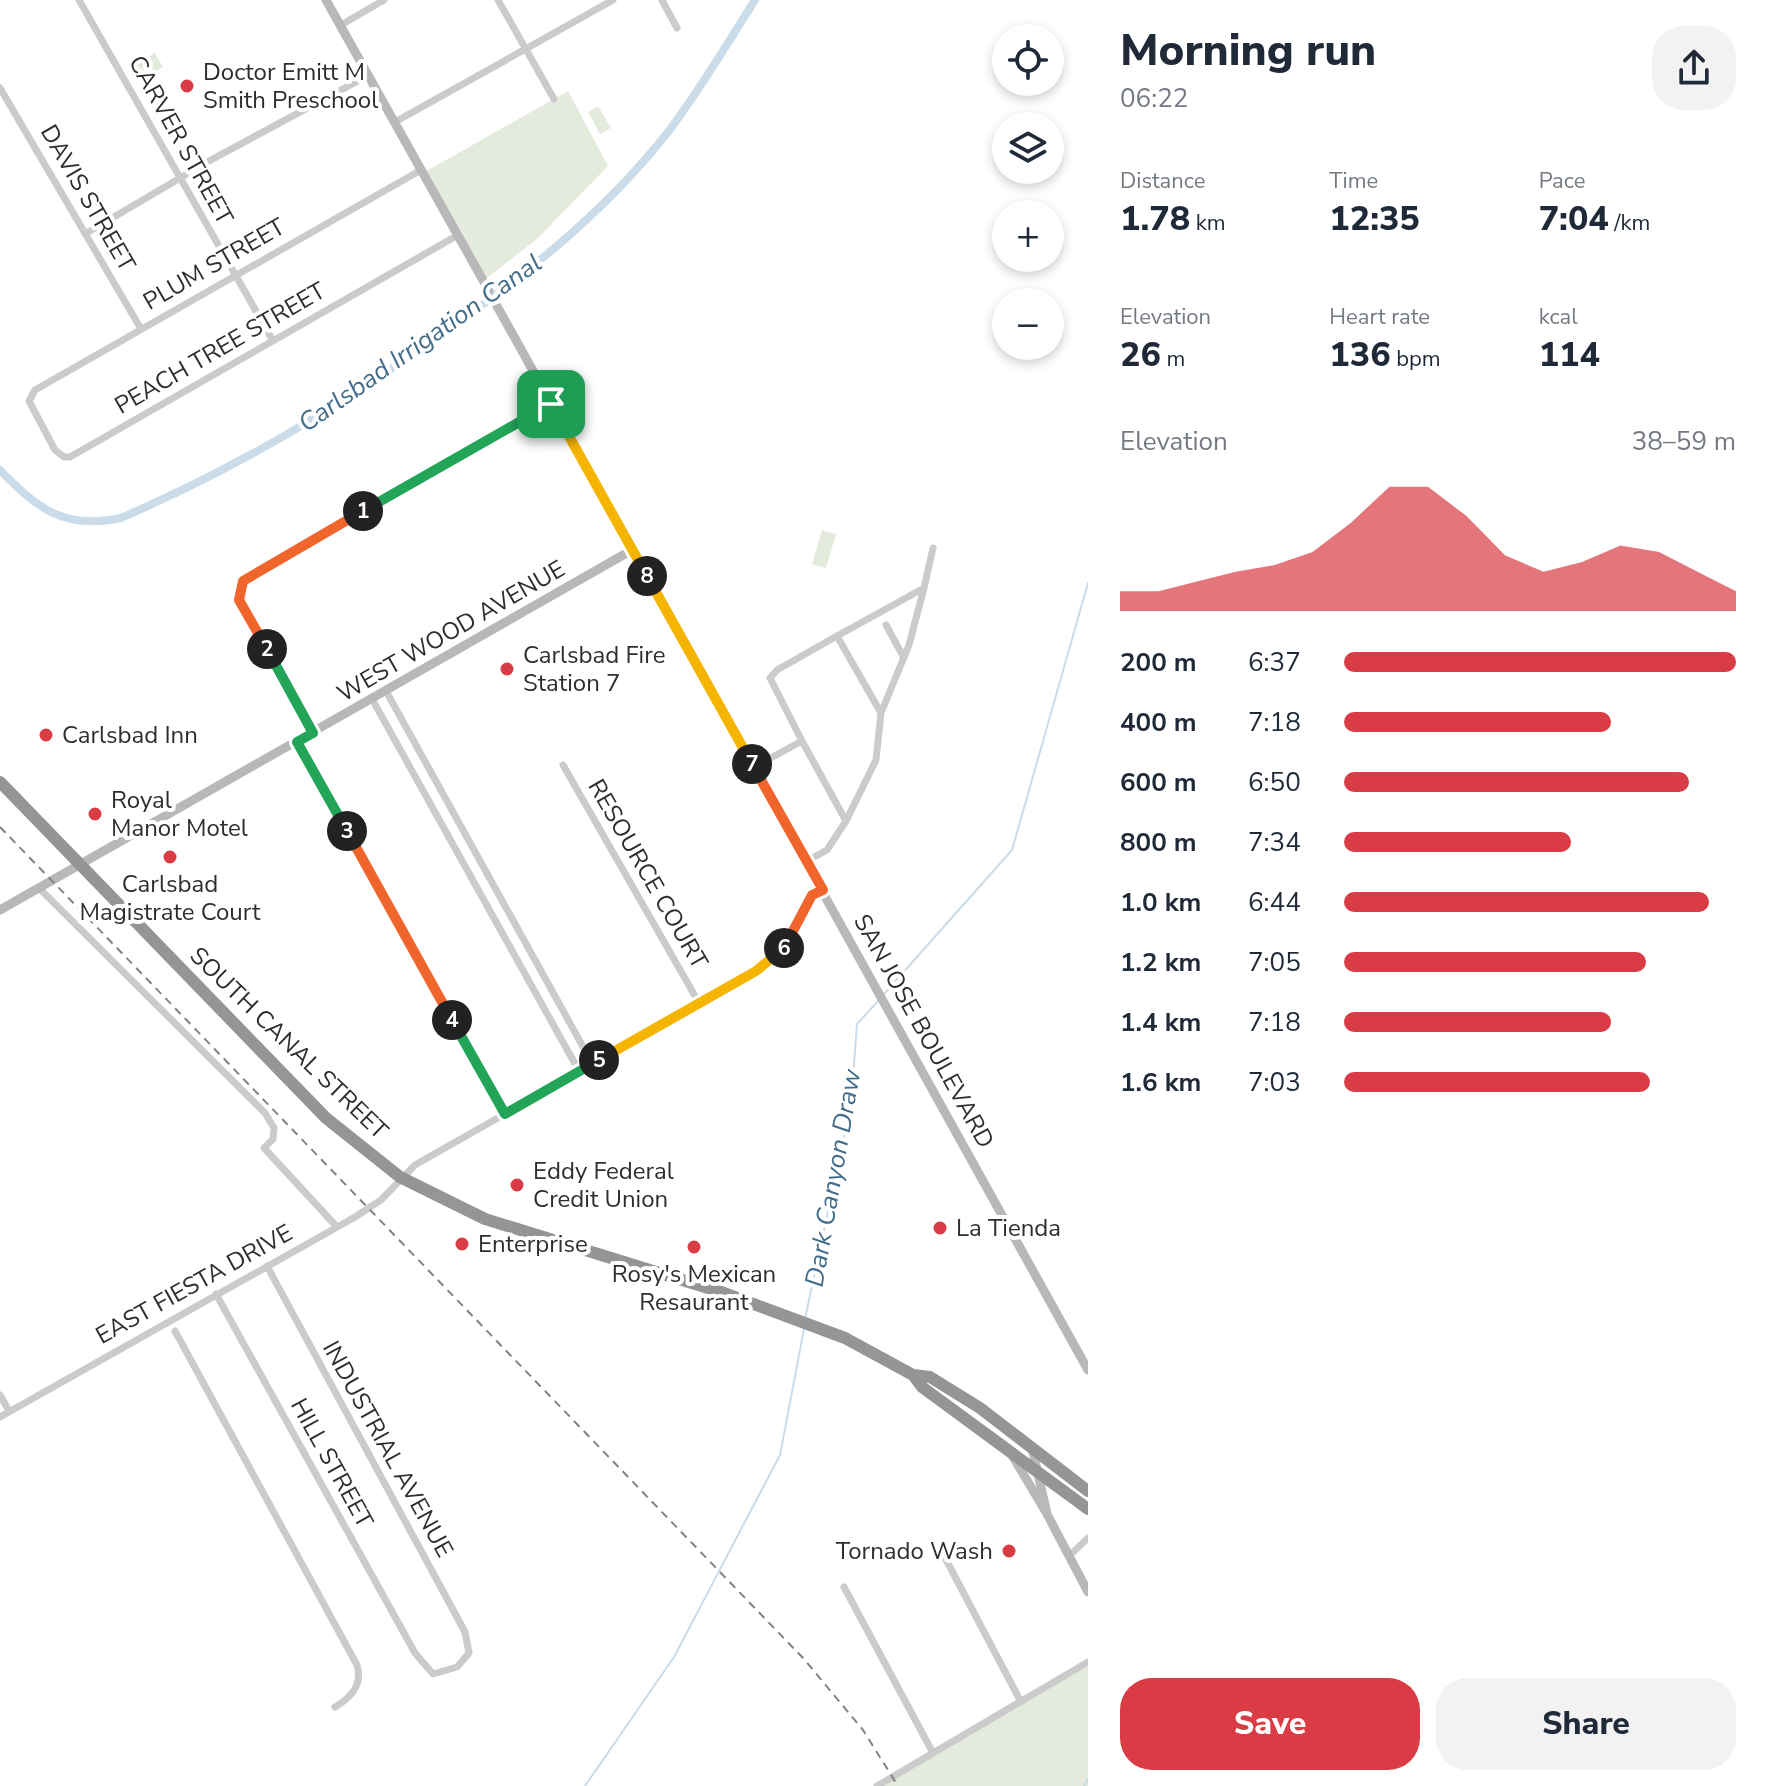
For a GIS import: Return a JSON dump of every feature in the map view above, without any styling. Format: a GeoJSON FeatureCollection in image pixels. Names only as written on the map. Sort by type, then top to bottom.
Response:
{"type":"FeatureCollection","features":[{"type":"Feature","properties":{"kind":"highway","name":"SOUTH CANAL STREET"},"geometry":{"type":"LineString","coordinates":[[0,782],[326,1118],[400,1177],[485,1219],[721,1292],[817,1326],[913,1375],[930,1377],[1031,1444],[1088,1491]]}},
{"type":"Feature","properties":{"kind":"highway","name":"SOUTH CANAL STREET"},"geometry":{"type":"LineString","coordinates":[[913,1375],[922,1387],[1088,1509]]}},
{"type":"Feature","properties":{"kind":"street","name":"CARVER STREET"},"geometry":{"type":"LineString","coordinates":[[79,0],[273,341]]}},
{"type":"Feature","properties":{"kind":"street","name":"SAN JOSE BOULEVARD"},"geometry":{"type":"LineString","coordinates":[[326,0],[1088,1370]]}},
{"type":"Feature","properties":{"kind":"street"},"geometry":{"type":"LineString","coordinates":[[341,25],[384,0]]}},
{"type":"Feature","properties":{"kind":"street"},"geometry":{"type":"LineString","coordinates":[[498,0],[554,99]]}},
{"type":"Feature","properties":{"kind":"street"},"geometry":{"type":"LineString","coordinates":[[395,122],[613,0]]}},
{"type":"Feature","properties":{"kind":"street"},"geometry":{"type":"LineString","coordinates":[[662,0],[677,28]]}},
{"type":"Feature","properties":{"kind":"street"},"geometry":{"type":"LineString","coordinates":[[85,234],[179,178],[369,75]]}},
{"type":"Feature","properties":{"kind":"street","name":"DAVIS STREET"},"geometry":{"type":"LineString","coordinates":[[0,88],[141,329]]}},
{"type":"Feature","properties":{"kind":"street","name":"PLUM STREET"},"geometry":{"type":"LineString","coordinates":[[30,397],[35,390],[421,170]]}},
{"type":"Feature","properties":{"kind":"street","name":"PEACH TREE STREET"},"geometry":{"type":"LineString","coordinates":[[30,397],[55,450],[64,457],[70,457],[458,235]]}},
{"type":"Feature","properties":{"kind":"street"},"geometry":{"type":"LineString","coordinates":[[313,733],[239,600],[246,577],[551,404]]}},
{"type":"Feature","properties":{"kind":"street"},"geometry":{"type":"LineString","coordinates":[[807,861],[827,850],[846,821],[876,760],[881,713],[904,658],[933,548]]}},
{"type":"Feature","properties":{"kind":"street","name":"WEST WOOD AVENUE"},"geometry":{"type":"LineString","coordinates":[[0,910],[632,550]]}},
{"type":"Feature","properties":{"kind":"street"},"geometry":{"type":"LineString","coordinates":[[846,821],[770,678],[777,670],[924,588]]}},
{"type":"Feature","properties":{"kind":"street"},"geometry":{"type":"LineString","coordinates":[[886,625],[904,658]]}},
{"type":"Feature","properties":{"kind":"street"},"geometry":{"type":"LineString","coordinates":[[837,636],[881,713]]}},
{"type":"Feature","properties":{"kind":"street"},"geometry":{"type":"LineString","coordinates":[[386,691],[592,1063]]}},
{"type":"Feature","properties":{"kind":"street"},"geometry":{"type":"LineString","coordinates":[[372,699],[579,1071]]}},
{"type":"Feature","properties":{"kind":"street"},"geometry":{"type":"LineString","coordinates":[[754,767],[802,741]]}},
{"type":"Feature","properties":{"kind":"street"},"geometry":{"type":"LineString","coordinates":[[297,742],[505,1114]]}},
{"type":"Feature","properties":{"kind":"street","name":"RESOURCE COURT"},"geometry":{"type":"LineString","coordinates":[[563,765],[699,1003]]}},
{"type":"Feature","properties":{"kind":"street"},"geometry":{"type":"LineString","coordinates":[[39,888],[265,1113],[274,1128],[273,1139],[264,1148],[337,1227]]}},
{"type":"Feature","properties":{"kind":"street","name":"EAST FIESTA DRIVE"},"geometry":{"type":"LineString","coordinates":[[0,1417],[337,1227],[381,1200],[400,1177],[779,954],[796,930],[812,895],[823,890]]}},
{"type":"Feature","properties":{"kind":"street","name":"INDUSTRIAL AVENUE"},"geometry":{"type":"LineString","coordinates":[[267,1266],[462,1625],[469,1653],[457,1667],[437,1674],[429,1671],[414,1651]]}},
{"type":"Feature","properties":{"kind":"street","name":"HILL STREET"},"geometry":{"type":"LineString","coordinates":[[216,1294],[414,1651]]}},
{"type":"Feature","properties":{"kind":"street"},"geometry":{"type":"LineString","coordinates":[[175,1331],[357,1665],[360,1674],[357,1684],[347,1700],[335,1707]]}},
{"type":"Feature","properties":{"kind":"street"},"geometry":{"type":"LineString","coordinates":[[0,1395],[9,1411]]}},
{"type":"Feature","properties":{"kind":"street"},"geometry":{"type":"LineString","coordinates":[[1031,1444],[1047,1514],[1088,1592]]}},
{"type":"Feature","properties":{"kind":"street"},"geometry":{"type":"LineString","coordinates":[[1009,1448],[1047,1514]]}},
{"type":"Feature","properties":{"kind":"street"},"geometry":{"type":"LineString","coordinates":[[1069,1556],[1088,1538]]}},
{"type":"Feature","properties":{"kind":"street"},"geometry":{"type":"LineString","coordinates":[[942,1552],[1021,1702]]}},
{"type":"Feature","properties":{"kind":"street"},"geometry":{"type":"LineString","coordinates":[[844,1587],[933,1753]]}},
{"type":"Feature","properties":{"kind":"street"},"geometry":{"type":"LineString","coordinates":[[882,1785],[1088,1662]]}},
{"type":"Feature","properties":{"kind":"shaded area"},"geometry":{"type":"Polygon","coordinates":[[[155,53],[163,67],[139,81],[131,66],[155,53]]]}},
{"type":"Feature","properties":{"kind":"shaded area"},"geometry":{"type":"Polygon","coordinates":[[[568,91],[608,166],[537,239],[483,281],[423,173],[568,91]]]}},
{"type":"Feature","properties":{"kind":"shaded area"},"geometry":{"type":"Polygon","coordinates":[[[598,106],[611,128],[600,134],[588,112],[598,106]]]}},
{"type":"Feature","properties":{"kind":"shaded area"},"geometry":{"type":"Polygon","coordinates":[[[822,530],[836,534],[826,568],[812,564],[822,530]]]}},
{"type":"Feature","properties":{"kind":"shaded area"},"geometry":{"type":"Polygon","coordinates":[[[1088,1662],[1088,1786],[877,1786],[1088,1662]]]}},
{"type":"Feature","properties":{"kind":"waterway","name":"Carlsbad Irrigation Canal"},"geometry":{"type":"LineString","coordinates":[[0,470],[27,496],[53,513],[83,521],[121,518],[243,459],[319,415],[394,367],[528,270],[616,192],[668,132],[755,0]]}},
{"type":"Feature","properties":{"kind":"waterway","name":"Dark Canyon Draw"},"geometry":{"type":"LineString","coordinates":[[884,994],[1012,850],[1088,583]]}},
{"type":"Feature","properties":{"kind":"waterway","name":"Dark Canyon Draw"},"geometry":{"type":"LineString","coordinates":[[805,1319],[851,1104],[857,1024],[880,999]]}},
{"type":"Feature","properties":{"kind":"waterway","name":"Dark Canyon Draw"},"geometry":{"type":"LineString","coordinates":[[585,1786],[674,1657],[780,1455],[804,1329]]}},
{"type":"Feature","properties":{"kind":"waterway"},"geometry":{"type":"LineString","coordinates":[[1084,1786],[1088,1779]]}},
{"type":"Feature","properties":{"kind":"railway"},"geometry":{"type":"LineString","coordinates":[[0,827],[804,1659],[863,1730],[898,1786]]}},
{"type":"Feature","properties":{"kind":"place","name":"Doctor Emitt M Smith Preschool"},"geometry":{"type":"Point","coordinates":[187,86]}},
{"type":"Feature","properties":{"kind":"place","name":"Carlsbad Fire Station 7"},"geometry":{"type":"Point","coordinates":[507,669]}},
{"type":"Feature","properties":{"kind":"place","name":"Carlsbad Inn"},"geometry":{"type":"Point","coordinates":[46,735]}},
{"type":"Feature","properties":{"kind":"place","name":"Royal Manor Motel"},"geometry":{"type":"Point","coordinates":[95,814]}},
{"type":"Feature","properties":{"kind":"place","name":"Carlsbad Magistrate Court"},"geometry":{"type":"Point","coordinates":[170,857]}},
{"type":"Feature","properties":{"kind":"place","name":"Eddy Federal Credit Union"},"geometry":{"type":"Point","coordinates":[517,1185]}},
{"type":"Feature","properties":{"kind":"place","name":"La Tienda"},"geometry":{"type":"Point","coordinates":[940,1228]}},
{"type":"Feature","properties":{"kind":"place","name":"Enterprise"},"geometry":{"type":"Point","coordinates":[462,1244]}},
{"type":"Feature","properties":{"kind":"place","name":"Rosy's Mexican Resaurant"},"geometry":{"type":"Point","coordinates":[694,1247]}},
{"type":"Feature","properties":{"kind":"place","name":"Tornado Wash"},"geometry":{"type":"Point","coordinates":[1009,1551]}},
{"type":"Feature","properties":{"kind":"route"},"geometry":{"type":"LineString","coordinates":[[551,404],[823,890],[812,895],[788,944],[756,971],[505,1114],[297,742],[313,733],[238,595],[246,577],[551,404]]}}]}
